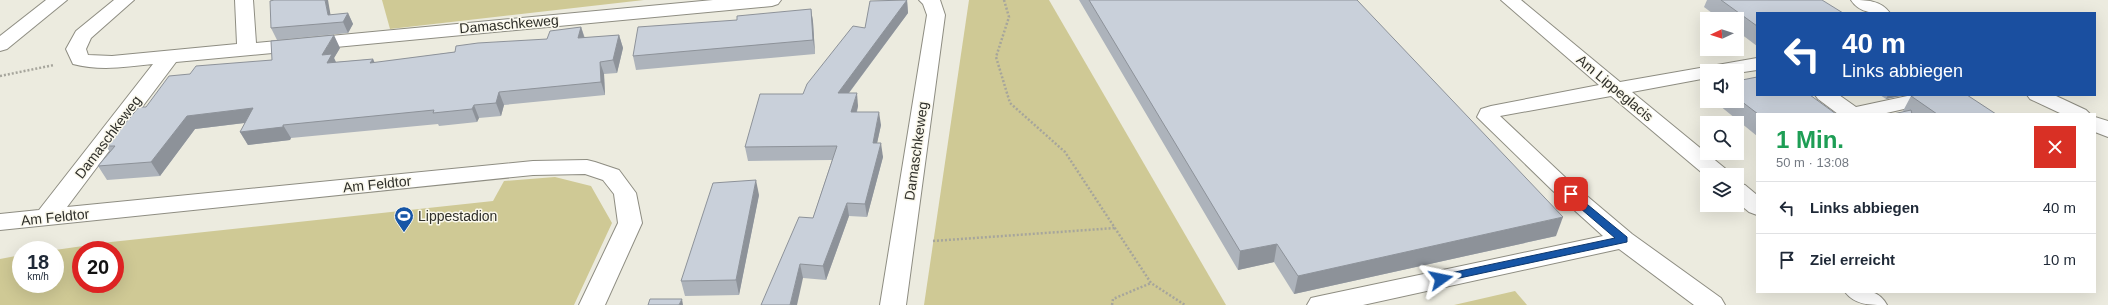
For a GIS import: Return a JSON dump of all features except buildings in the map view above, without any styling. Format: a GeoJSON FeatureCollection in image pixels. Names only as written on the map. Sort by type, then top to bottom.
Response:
{"type":"FeatureCollection","features":[{"type":"Feature","properties":{"kind":"street"},"geometry":{"type":"LineString","coordinates":[[0,45],[58,0]]}},
{"type":"Feature","properties":{"kind":"street"},"geometry":{"type":"LineString","coordinates":[[80,60],[76,49],[83,35],[125,0]]}},
{"type":"Feature","properties":{"kind":"street"},"geometry":{"type":"LineString","coordinates":[[244,0],[246,48]]}},
{"type":"Feature","properties":{"kind":"street","name":"Damaschkeweg"},"geometry":{"type":"LineString","coordinates":[[80,60],[112,62],[246,48],[772,0]]}},
{"type":"Feature","properties":{"kind":"street","name":"Damaschkeweg"},"geometry":{"type":"LineString","coordinates":[[893,305],[936,15],[931,1],[928,0]]}},
{"type":"Feature","properties":{"kind":"street","name":"Am Lippeglacis"},"geometry":{"type":"LineString","coordinates":[[1510,0],[1711,168]]}},
{"type":"Feature","properties":{"kind":"street"},"geometry":{"type":"LineString","coordinates":[[1860,0],[1879,12]]}},
{"type":"Feature","properties":{"kind":"street","name":"Damaschkeweg"},"geometry":{"type":"LineString","coordinates":[[46,218],[170,56]]}},
{"type":"Feature","properties":{"kind":"street"},"geometry":{"type":"LineString","coordinates":[[1744,66],[1756,64]]}},
{"type":"Feature","properties":{"kind":"street"},"geometry":{"type":"LineString","coordinates":[[1700,73],[1498,110],[1488,113],[1488,117],[1560,185],[1623,240],[1712,305]]}},
{"type":"Feature","properties":{"kind":"street"},"geometry":{"type":"LineString","coordinates":[[1827,96],[1851,113]]}},
{"type":"Feature","properties":{"kind":"street"},"geometry":{"type":"LineString","coordinates":[[1857,113],[1936,96]]}},
{"type":"Feature","properties":{"kind":"street"},"geometry":{"type":"LineString","coordinates":[[2039,96],[2077,113]]}},
{"type":"Feature","properties":{"kind":"street"},"geometry":{"type":"LineString","coordinates":[[2096,124],[2108,130]]}},
{"type":"Feature","properties":{"kind":"street","name":"Am Feldtor"},"geometry":{"type":"LineString","coordinates":[[0,222],[533,168],[587,167],[611,175],[625,193],[630,223],[592,305]]}},
{"type":"Feature","properties":{"kind":"street"},"geometry":{"type":"LineString","coordinates":[[1744,196],[1756,206]]}},
{"type":"Feature","properties":{"kind":"street"},"geometry":{"type":"LineString","coordinates":[[1320,305],[1623,240]]}},
{"type":"Feature","properties":{"kind":"street"},"geometry":{"type":"LineString","coordinates":[[1859,293],[1874,305]]}},
{"type":"Feature","properties":{"kind":"path"},"geometry":{"type":"LineString","coordinates":[[1004,0],[1009,17],[996,57],[1010,103],[1065,152],[1151,283],[1185,305]]}},
{"type":"Feature","properties":{"kind":"path"},"geometry":{"type":"LineString","coordinates":[[0,76],[80,60]]}},
{"type":"Feature","properties":{"kind":"path"},"geometry":{"type":"LineString","coordinates":[[936,240],[1115,228]]}},
{"type":"Feature","properties":{"kind":"path"},"geometry":{"type":"LineString","coordinates":[[1112,305],[1113,299],[1151,283]]}},
{"type":"Feature","properties":{"kind":"shaded area"},"geometry":{"type":"Polygon","coordinates":[[[382,0],[644,0],[390,29],[382,0]]]}},
{"type":"Feature","properties":{"kind":"shaded area"},"geometry":{"type":"Polygon","coordinates":[[[969,0],[1049,0],[1226,305],[924,305],[969,0]]]}},
{"type":"Feature","properties":{"kind":"shaded area","name":"Lippestadion"},"geometry":{"type":"Polygon","coordinates":[[[555,177],[591,186],[612,223],[574,305],[0,305],[0,259],[12,257],[12,293],[64,293],[64,249],[72,248],[72,293],[124,293],[124,241],[120,241],[493,201],[504,181],[555,177]]]}},
{"type":"Feature","properties":{"kind":"shaded area"},"geometry":{"type":"Polygon","coordinates":[[[1515,291],[1527,305],[1454,305],[1515,291]]]}},
{"type":"Feature","properties":{"kind":"place","name":"Lippestadion"},"geometry":{"type":"Point","coordinates":[404,233]}},
{"type":"Feature","properties":{"kind":"route"},"geometry":{"type":"LineString","coordinates":[[1441,279],[1623,240],[1571,194]]}}]}
